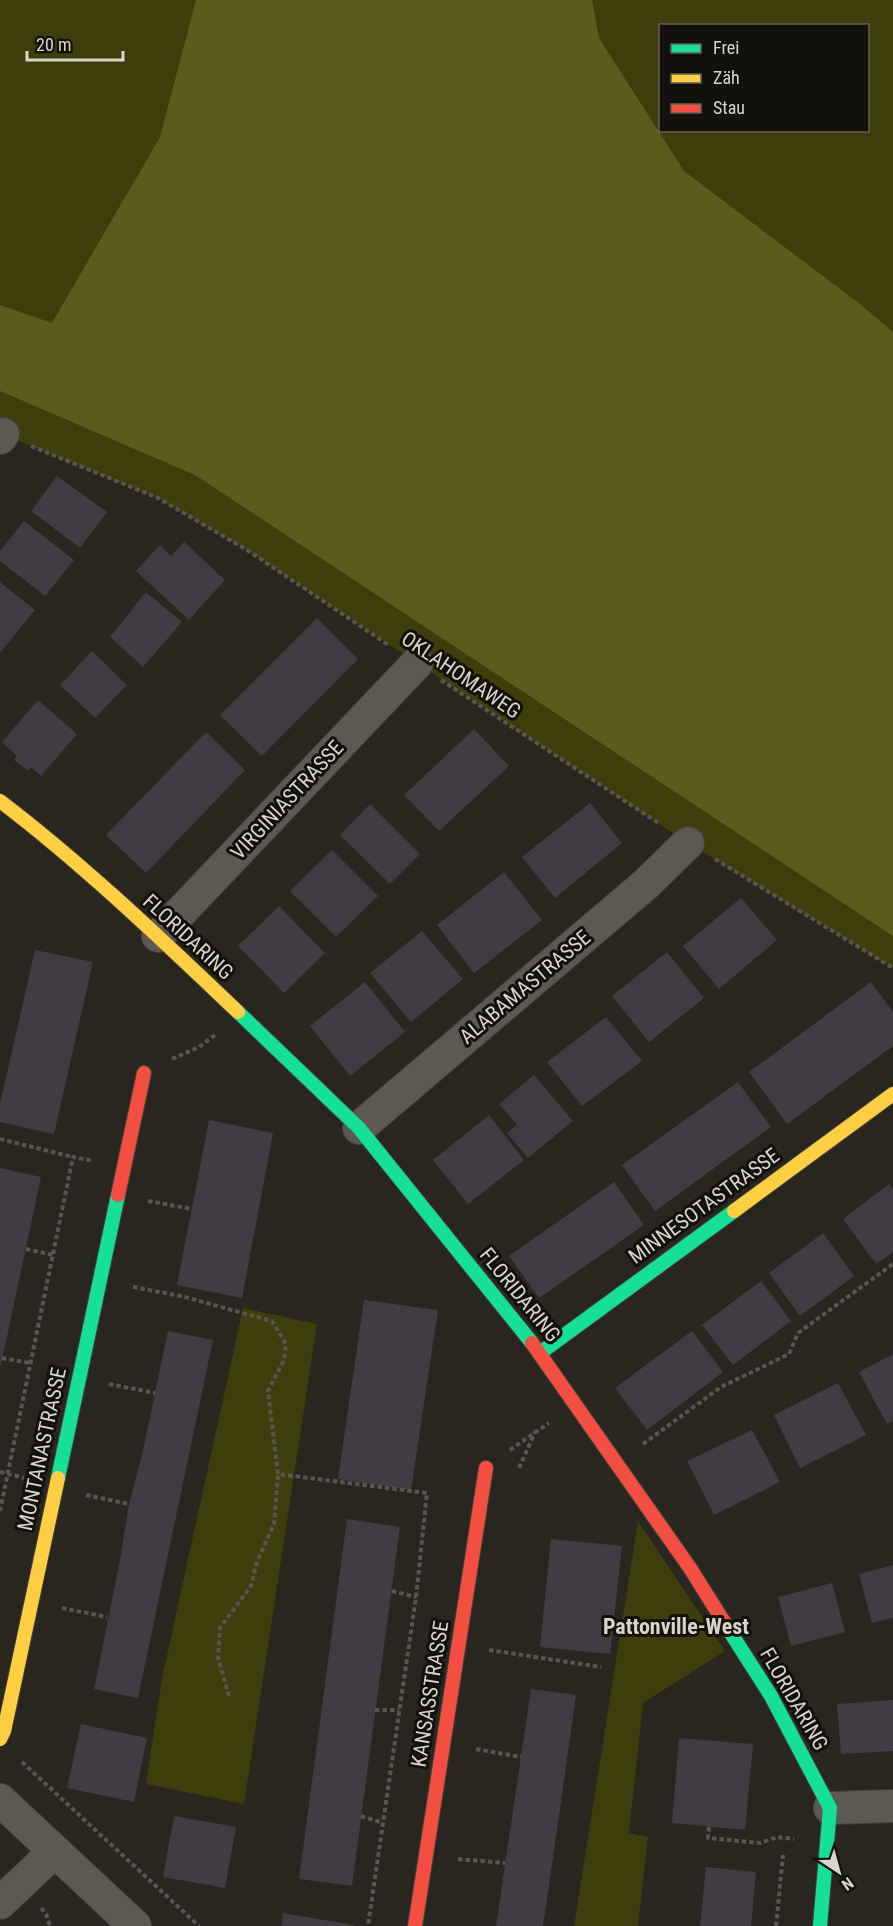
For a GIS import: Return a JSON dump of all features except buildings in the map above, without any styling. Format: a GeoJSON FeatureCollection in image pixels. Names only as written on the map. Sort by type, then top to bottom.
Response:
{"type":"FeatureCollection","features":[{"type":"Feature","properties":{"kind":"street","name":"VIRGINIASTRASSE"},"geometry":{"type":"LineString","coordinates":[[158,936],[417,663]]}},
{"type":"Feature","properties":{"kind":"street","name":"FLORIDARING"},"geometry":{"type":"LineString","coordinates":[[0,801],[46,836],[158,936],[359,1128],[540,1353],[690,1568],[771,1696],[830,1808]]}},
{"type":"Feature","properties":{"kind":"street","name":"ALABAMASTRASSE"},"geometry":{"type":"LineString","coordinates":[[359,1128],[646,884],[688,843]]}},
{"type":"Feature","properties":{"kind":"street","name":"MONTANASTRASSE"},"geometry":{"type":"LineString","coordinates":[[0,1739],[4,1731],[32,1602],[144,1072]]}},
{"type":"Feature","properties":{"kind":"street","name":"MINNESOTASTRASSE"},"geometry":{"type":"LineString","coordinates":[[540,1353],[893,1094]]}},
{"type":"Feature","properties":{"kind":"street","name":"KANSASSTRASSE"},"geometry":{"type":"LineString","coordinates":[[416,1926],[486,1468]]}},
{"type":"Feature","properties":{"kind":"street"},"geometry":{"type":"LineString","coordinates":[[0,1800],[135,1926]]}},
{"type":"Feature","properties":{"kind":"street"},"geometry":{"type":"LineString","coordinates":[[820,1926],[830,1808],[893,1806]]}},
{"type":"Feature","properties":{"kind":"street"},"geometry":{"type":"LineString","coordinates":[[0,1903],[55,1851]]}},
{"type":"Feature","properties":{"kind":"path","name":"OKLAHOMAWEG"},"geometry":{"type":"LineString","coordinates":[[2,436],[158,498],[248,550],[688,843],[893,968]]}},
{"type":"Feature","properties":{"kind":"path"},"geometry":{"type":"LineString","coordinates":[[0,1138],[124,1168]]}},
{"type":"Feature","properties":{"kind":"path","name":"MONTANASTRASSE"},"geometry":{"type":"LineString","coordinates":[[0,1511],[73,1157]]}},
{"type":"Feature","properties":{"kind":"path"},"geometry":{"type":"LineString","coordinates":[[118,1195],[192,1209]]}},
{"type":"Feature","properties":{"kind":"path"},"geometry":{"type":"LineString","coordinates":[[26,1249],[53,1255]]}},
{"type":"Feature","properties":{"kind":"path"},"geometry":{"type":"LineString","coordinates":[[638,1448],[721,1387],[789,1354],[798,1333],[893,1264]]}},
{"type":"Feature","properties":{"kind":"path"},"geometry":{"type":"LineString","coordinates":[[99,1281],[181,1296],[272,1322],[286,1344],[284,1360],[268,1391],[278,1474],[274,1524],[256,1562],[251,1586],[220,1628],[218,1658],[229,1696]]}},
{"type":"Feature","properties":{"kind":"path"},"geometry":{"type":"LineString","coordinates":[[2,1358],[30,1363]]}},
{"type":"Feature","properties":{"kind":"path"},"geometry":{"type":"LineString","coordinates":[[79,1378],[155,1393]]}},
{"type":"Feature","properties":{"kind":"path","name":"KANSASSTRASSE"},"geometry":{"type":"LineString","coordinates":[[278,1474],[427,1493],[416,1597],[368,1926]]}},
{"type":"Feature","properties":{"kind":"path"},"geometry":{"type":"LineString","coordinates":[[56,1489],[129,1504]]}},
{"type":"Feature","properties":{"kind":"path"},"geometry":{"type":"LineString","coordinates":[[392,1591],[416,1597]]}},
{"type":"Feature","properties":{"kind":"path"},"geometry":{"type":"LineString","coordinates":[[32,1602],[107,1617]]}},
{"type":"Feature","properties":{"kind":"path"},"geometry":{"type":"LineString","coordinates":[[488,1649],[601,1667]]}},
{"type":"Feature","properties":{"kind":"path"},"geometry":{"type":"LineString","coordinates":[[375,1710],[399,1710]]}},
{"type":"Feature","properties":{"kind":"path"},"geometry":{"type":"LineString","coordinates":[[470,1748],[521,1757]]}},
{"type":"Feature","properties":{"kind":"path"},"geometry":{"type":"LineString","coordinates":[[15,1756],[199,1926]]}},
{"type":"Feature","properties":{"kind":"path"},"geometry":{"type":"LineString","coordinates":[[361,1816],[383,1823]]}},
{"type":"Feature","properties":{"kind":"path"},"geometry":{"type":"LineString","coordinates":[[709,1827],[708,1838],[760,1844],[777,1837],[799,1839]]}},
{"type":"Feature","properties":{"kind":"path"},"geometry":{"type":"LineString","coordinates":[[776,1926],[783,1855]]}},
{"type":"Feature","properties":{"kind":"path"},"geometry":{"type":"LineString","coordinates":[[455,1859],[505,1863]]}},
{"type":"Feature","properties":{"kind":"shaded area"},"geometry":{"type":"Polygon","coordinates":[[[0,0],[893,0],[893,968],[688,843],[247,550],[158,498],[0,433],[0,0]]]}},
{"type":"Feature","properties":{"kind":"shaded area"},"geometry":{"type":"Polygon","coordinates":[[[196,0],[592,0],[599,38],[684,171],[860,304],[893,332],[893,936],[195,475],[0,391],[0,305],[52,323],[160,137],[196,0]]]}},
{"type":"Feature","properties":{"kind":"shaded area"},"geometry":{"type":"Polygon","coordinates":[[[243,1308],[317,1324],[244,1804],[146,1784],[162,1678],[243,1308]]]}},
{"type":"Feature","properties":{"kind":"shaded area"},"geometry":{"type":"Polygon","coordinates":[[[638,1521],[725,1651],[643,1703],[629,1833],[648,1837],[638,1926],[574,1926],[638,1521]]]}},
{"type":"Feature","properties":{"kind":"traffic: fast"},"geometry":{"type":"LineString","coordinates":[[238,1012],[359,1128],[532,1343]]}},
{"type":"Feature","properties":{"kind":"traffic: fast"},"geometry":{"type":"LineString","coordinates":[[58,1478],[118,1195]]}},
{"type":"Feature","properties":{"kind":"traffic: fast"},"geometry":{"type":"LineString","coordinates":[[540,1353],[734,1211]]}},
{"type":"Feature","properties":{"kind":"traffic: fast"},"geometry":{"type":"LineString","coordinates":[[727,1627],[771,1696],[830,1808],[820,1926]]}},
{"type":"Feature","properties":{"kind":"traffic: slow"},"geometry":{"type":"LineString","coordinates":[[0,801],[92,877],[238,1012]]}},
{"type":"Feature","properties":{"kind":"traffic: slow"},"geometry":{"type":"LineString","coordinates":[[734,1211],[893,1094]]}},
{"type":"Feature","properties":{"kind":"traffic: slow"},"geometry":{"type":"LineString","coordinates":[[0,1739],[4,1731],[58,1478]]}},
{"type":"Feature","properties":{"kind":"traffic: jam"},"geometry":{"type":"LineString","coordinates":[[118,1195],[144,1073]]}},
{"type":"Feature","properties":{"kind":"traffic: jam"},"geometry":{"type":"LineString","coordinates":[[532,1343],[690,1568],[727,1627]]}},
{"type":"Feature","properties":{"kind":"traffic: jam"},"geometry":{"type":"LineString","coordinates":[[415,1926],[486,1468]]}},
{"type":"Feature","properties":{"kind":"district","name":"Pattonville-West"},"geometry":{"type":"Point","coordinates":[676,1626]}}]}
